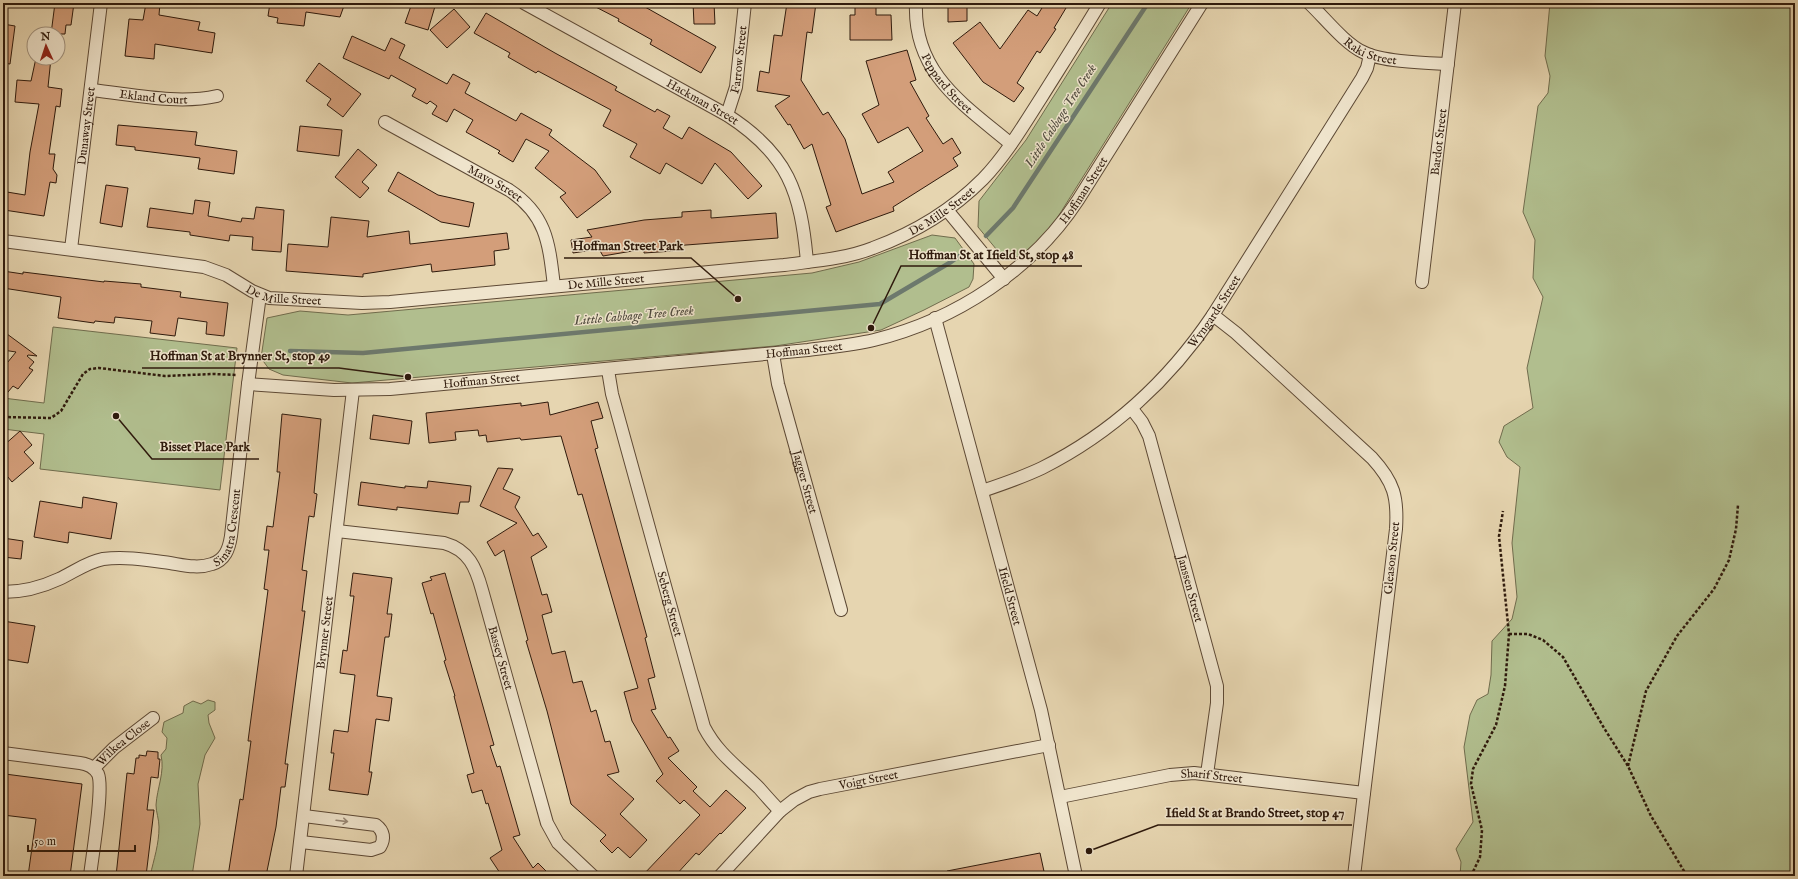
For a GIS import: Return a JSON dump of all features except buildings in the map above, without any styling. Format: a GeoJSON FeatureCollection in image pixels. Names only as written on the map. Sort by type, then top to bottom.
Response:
{"type":"FeatureCollection","features":[{"type":"Feature","properties":{"kind":"street","name":"Dunaway Street"},"geometry":{"type":"LineString","coordinates":[[71,249],[102,3]]}},
{"type":"Feature","properties":{"kind":"street","name":"Hackman Street"},"geometry":{"type":"LineString","coordinates":[[524,3],[727,115],[749,129],[761,139],[782,164],[795,192],[799,208],[807,262]]}},
{"type":"Feature","properties":{"kind":"street","name":"Farrow Street"},"geometry":{"type":"LineString","coordinates":[[727,115],[736,87],[745,3]]}},
{"type":"Feature","properties":{"kind":"street","name":"Peppard Street"},"geometry":{"type":"LineString","coordinates":[[916,3],[916,22],[920,42],[925,56],[935,74],[954,96],[1011,144]]}},
{"type":"Feature","properties":{"kind":"street","name":"De Mille Street"},"geometry":{"type":"LineString","coordinates":[[3,241],[204,267],[226,275],[260,295],[276,299],[362,303],[807,262],[848,256],[873,248],[923,225],[946,210],[983,179],[1011,144],[1100,3]]}},
{"type":"Feature","properties":{"kind":"street","name":"Hoffman Street"},"geometry":{"type":"LineString","coordinates":[[248,384],[353,390],[390,389],[608,370],[773,354],[873,340],[894,334],[935,318],[980,295],[1004,279],[1047,242],[1064,221],[1202,3]]}},
{"type":"Feature","properties":{"kind":"street","name":"Raki Street"},"geometry":{"type":"LineString","coordinates":[[1309,3],[1347,40],[1363,52],[1370,55],[1391,59],[1448,64]]}},
{"type":"Feature","properties":{"kind":"street","name":"Bardot Street"},"geometry":{"type":"LineString","coordinates":[[1422,282],[1455,3]]}},
{"type":"Feature","properties":{"kind":"street","name":"Wyngarde Street"},"geometry":{"type":"LineString","coordinates":[[982,492],[1018,478],[1060,458],[1109,427],[1132,409],[1193,344],[1213,316],[1362,78],[1367,68],[1370,55]]}},
{"type":"Feature","properties":{"kind":"street","name":"Ekland Court"},"geometry":{"type":"LineString","coordinates":[[91,90],[181,100],[202,100],[217,96]]}},
{"type":"Feature","properties":{"kind":"street","name":"Mayo Street"},"geometry":{"type":"LineString","coordinates":[[385,122],[509,190],[527,204],[540,220],[545,230],[554,286]]}},
{"type":"Feature","properties":{"kind":"street"},"geometry":{"type":"LineString","coordinates":[[946,210],[1004,279]]}},
{"type":"Feature","properties":{"kind":"street","name":"Sinatra Crescent"},"geometry":{"type":"LineString","coordinates":[[3,592],[22,590],[47,584],[90,563],[102,560],[127,558],[198,567],[214,564],[228,551],[260,295]]}},
{"type":"Feature","properties":{"kind":"street","name":"Gleason Street"},"geometry":{"type":"LineString","coordinates":[[1213,316],[1236,333],[1372,458],[1383,471],[1394,491],[1396,503],[1396,529],[1354,876]]}},
{"type":"Feature","properties":{"kind":"street","name":"Ifield Street"},"geometry":{"type":"LineString","coordinates":[[935,318],[1050,745],[1076,876]]}},
{"type":"Feature","properties":{"kind":"street","name":"Jagger Street"},"geometry":{"type":"LineString","coordinates":[[773,354],[778,384],[841,610]]}},
{"type":"Feature","properties":{"kind":"street","name":"Seberg Street"},"geometry":{"type":"LineString","coordinates":[[608,370],[614,401],[704,726],[715,746],[759,788],[780,811]]}},
{"type":"Feature","properties":{"kind":"street","name":"Brynner Street"},"geometry":{"type":"LineString","coordinates":[[296,876],[353,390]]}},
{"type":"Feature","properties":{"kind":"street","name":"Janssen Street"},"geometry":{"type":"LineString","coordinates":[[1132,409],[1142,422],[1149,436],[1217,686],[1217,703],[1207,774]]}},
{"type":"Feature","properties":{"kind":"street","name":"Bassey Street"},"geometry":{"type":"LineString","coordinates":[[337,531],[444,543],[458,549],[474,566],[547,824],[558,843],[593,876]]}},
{"type":"Feature","properties":{"kind":"street","name":"Wilkea Close"},"geometry":{"type":"LineString","coordinates":[[94,768],[114,748],[153,718]]}},
{"type":"Feature","properties":{"kind":"street","name":"Voigt Street"},"geometry":{"type":"LineString","coordinates":[[720,876],[780,811],[794,800],[809,792],[1050,745]]}},
{"type":"Feature","properties":{"kind":"street"},"geometry":{"type":"LineString","coordinates":[[3,753],[80,762],[94,768],[98,775],[100,786],[90,876]]}},
{"type":"Feature","properties":{"kind":"street","name":"Sharif Street"},"geometry":{"type":"LineString","coordinates":[[1060,797],[1170,775],[1194,773],[1364,793]]}},
{"type":"Feature","properties":{"kind":"street"},"geometry":{"type":"LineString","coordinates":[[301,842],[371,850],[380,846],[383,839],[382,831],[376,825],[304,816]]}},
{"type":"Feature","properties":{"kind":"path"},"geometry":{"type":"LineString","coordinates":[[3,417],[51,418],[61,411],[83,374],[90,369],[98,368],[165,376],[213,374],[238,375]]}},
{"type":"Feature","properties":{"kind":"path"},"geometry":{"type":"LineString","coordinates":[[1628,766],[1646,691],[1677,636],[1714,589],[1729,560],[1736,529],[1738,505]]}},
{"type":"Feature","properties":{"kind":"path"},"geometry":{"type":"LineString","coordinates":[[1471,876],[1480,857],[1482,830],[1471,784],[1473,770],[1496,726],[1505,686],[1509,634],[1499,536],[1504,512]]}},
{"type":"Feature","properties":{"kind":"path"},"geometry":{"type":"LineString","coordinates":[[1509,634],[1528,634],[1543,640],[1564,656],[1604,728],[1628,766],[1651,816],[1687,876]]}},
{"type":"Feature","properties":{"kind":"green space"},"geometry":{"type":"Polygon","coordinates":[[[1112,3],[1192,3],[1049,231],[1020,257],[1001,255],[978,227],[979,201],[1026,140],[1112,3]]]}},
{"type":"Feature","properties":{"kind":"green space"},"geometry":{"type":"Polygon","coordinates":[[[1550,3],[1795,3],[1795,840],[1791,876],[1460,876],[1461,862],[1456,849],[1473,822],[1464,747],[1470,715],[1477,700],[1488,694],[1491,675],[1492,641],[1512,619],[1517,597],[1512,543],[1520,467],[1507,457],[1499,442],[1504,426],[1533,408],[1527,368],[1543,297],[1533,278],[1535,240],[1523,212],[1538,106],[1548,93],[1550,76],[1545,56],[1550,3]]]}},
{"type":"Feature","properties":{"kind":"green space"},"geometry":{"type":"Polygon","coordinates":[[[932,235],[955,238],[974,264],[973,279],[969,287],[881,330],[775,346],[352,383],[283,375],[269,369],[261,358],[267,318],[300,311],[348,315],[812,273],[859,262],[932,235]]]}},
{"type":"Feature","properties":{"kind":"green space"},"geometry":{"type":"Polygon","coordinates":[[[53,327],[237,348],[220,490],[40,469],[44,434],[3,429],[3,398],[44,403],[53,327]]]}},
{"type":"Feature","properties":{"kind":"green space"},"geometry":{"type":"Polygon","coordinates":[[[208,700],[215,702],[215,710],[208,715],[209,723],[215,738],[205,755],[198,784],[200,824],[192,876],[150,876],[159,833],[156,805],[162,768],[161,755],[166,749],[167,738],[162,732],[164,722],[183,713],[184,706],[193,701],[201,704],[208,700]]]}},
{"type":"Feature","properties":{"kind":"waterway","name":"Little Cabbage Tree Creek"},"geometry":{"type":"LineString","coordinates":[[986,236],[1013,208],[1148,3]]}},
{"type":"Feature","properties":{"kind":"waterway","name":"Little Cabbage Tree Creek"},"geometry":{"type":"LineString","coordinates":[[290,351],[363,353],[880,304],[951,262],[965,252]]}},
{"type":"Feature","properties":{"kind":"place","name":"Hoffman Street Park"},"geometry":{"type":"Point","coordinates":[738,299]}},
{"type":"Feature","properties":{"kind":"place","name":"Hoffman St at Ifield St, stop 48"},"geometry":{"type":"Point","coordinates":[871,328]}},
{"type":"Feature","properties":{"kind":"place","name":"Hoffman St at Brynner St, stop 49"},"geometry":{"type":"Point","coordinates":[408,377]}},
{"type":"Feature","properties":{"kind":"place","name":"Bisset Place Park"},"geometry":{"type":"Point","coordinates":[116,416]}},
{"type":"Feature","properties":{"kind":"place","name":"Ifield St at Brando Street, stop 47"},"geometry":{"type":"Point","coordinates":[1089,851]}}]}
